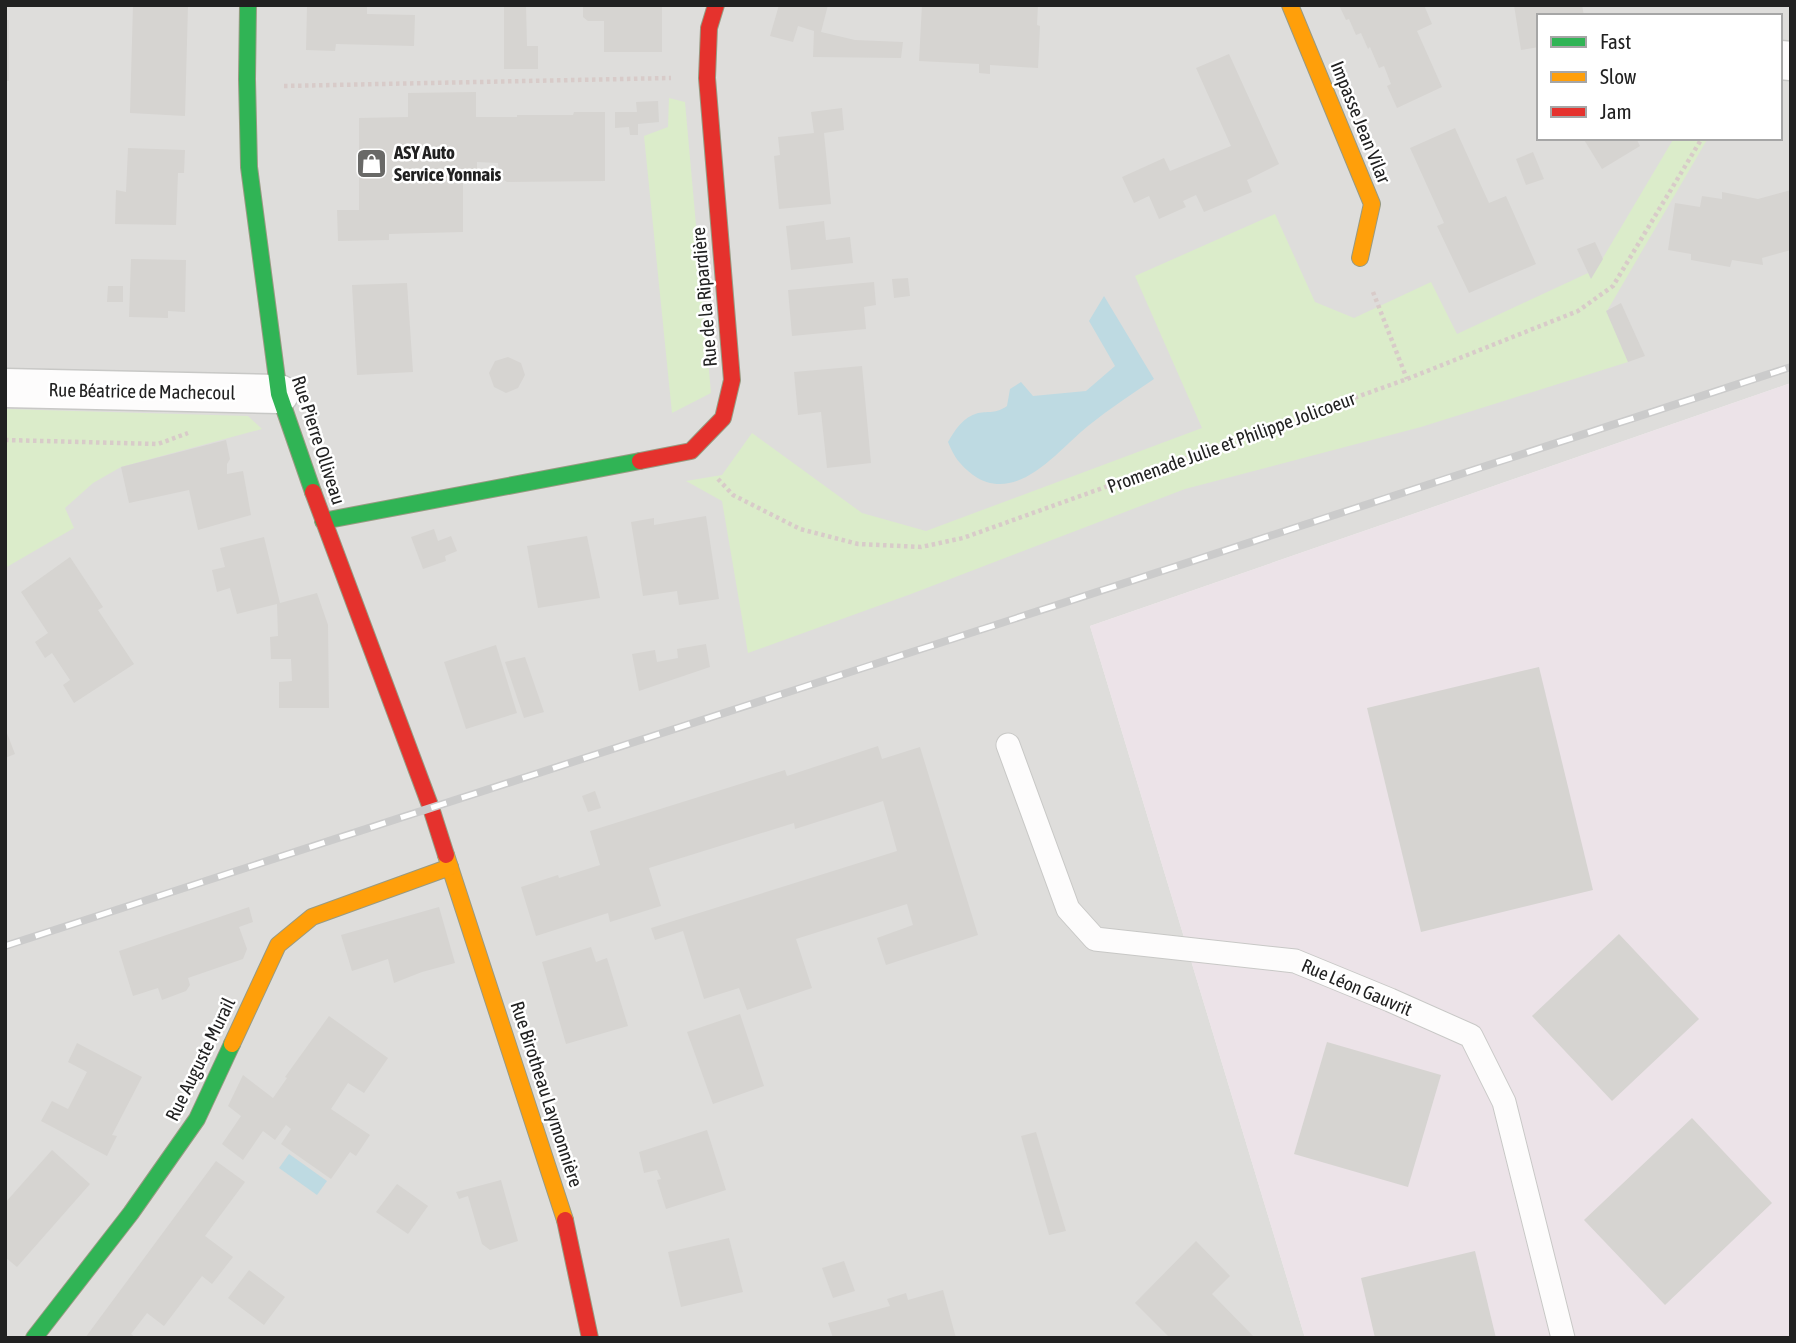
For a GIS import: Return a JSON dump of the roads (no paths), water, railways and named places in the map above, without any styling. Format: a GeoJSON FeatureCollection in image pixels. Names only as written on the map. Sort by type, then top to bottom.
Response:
{"type":"FeatureCollection","features":[{"type":"Feature","properties":{"kind":"street","name":"Rue Pierre Olliveau"},"geometry":{"type":"LineString","coordinates":[[248,5],[250,167],[279,394],[323,521],[431,808],[450,867]]}},
{"type":"Feature","properties":{"kind":"street","name":"Rue de la Ripardière"},"geometry":{"type":"LineString","coordinates":[[323,521],[691,451],[723,418],[732,380],[707,78],[709,28],[716,5]]}},
{"type":"Feature","properties":{"kind":"street","name":"Impasse Jean Vilar"},"geometry":{"type":"LineString","coordinates":[[1290,5],[1372,204],[1360,258]]}},
{"type":"Feature","properties":{"kind":"street","name":"Rue Béatrice de Machecoul"},"geometry":{"type":"LineString","coordinates":[[5,388],[279,394]]}},
{"type":"Feature","properties":{"kind":"street","name":"Rue Auguste Murail"},"geometry":{"type":"LineString","coordinates":[[34,1338],[131,1213],[197,1119],[278,946],[312,917],[450,867]]}},
{"type":"Feature","properties":{"kind":"street","name":"Rue Birotheau Laymonnière"},"geometry":{"type":"LineString","coordinates":[[450,867],[563,1212],[590,1338]]}},
{"type":"Feature","properties":{"kind":"lane","name":"Rue Léon Gauvrit"},"geometry":{"type":"LineString","coordinates":[[1008,745],[1068,909],[1095,939],[1295,961],[1471,1036],[1504,1102],[1563,1338]]}},
{"type":"Feature","properties":{"kind":"water"},"geometry":{"type":"Polygon","coordinates":[[[1104,296],[1154,379],[1088,426],[1036,471],[1021,479],[1005,484],[989,483],[973,475],[964,468],[948,442],[964,421],[978,413],[1003,409],[1007,406],[1010,389],[1021,382],[1033,396],[1086,391],[1115,366],[1089,321],[1104,296]]]}},
{"type":"Feature","properties":{"kind":"water"},"geometry":{"type":"Polygon","coordinates":[[[289,1154],[327,1181],[317,1195],[279,1168],[289,1154]]]}},
{"type":"Feature","properties":{"kind":"railway"},"geometry":{"type":"LineString","coordinates":[[5,946],[1791,367]]}},
{"type":"Feature","properties":{"kind":"place","name":"ASY Auto Service Yonnais"},"geometry":{"type":"Point","coordinates":[371,163]}}]}
